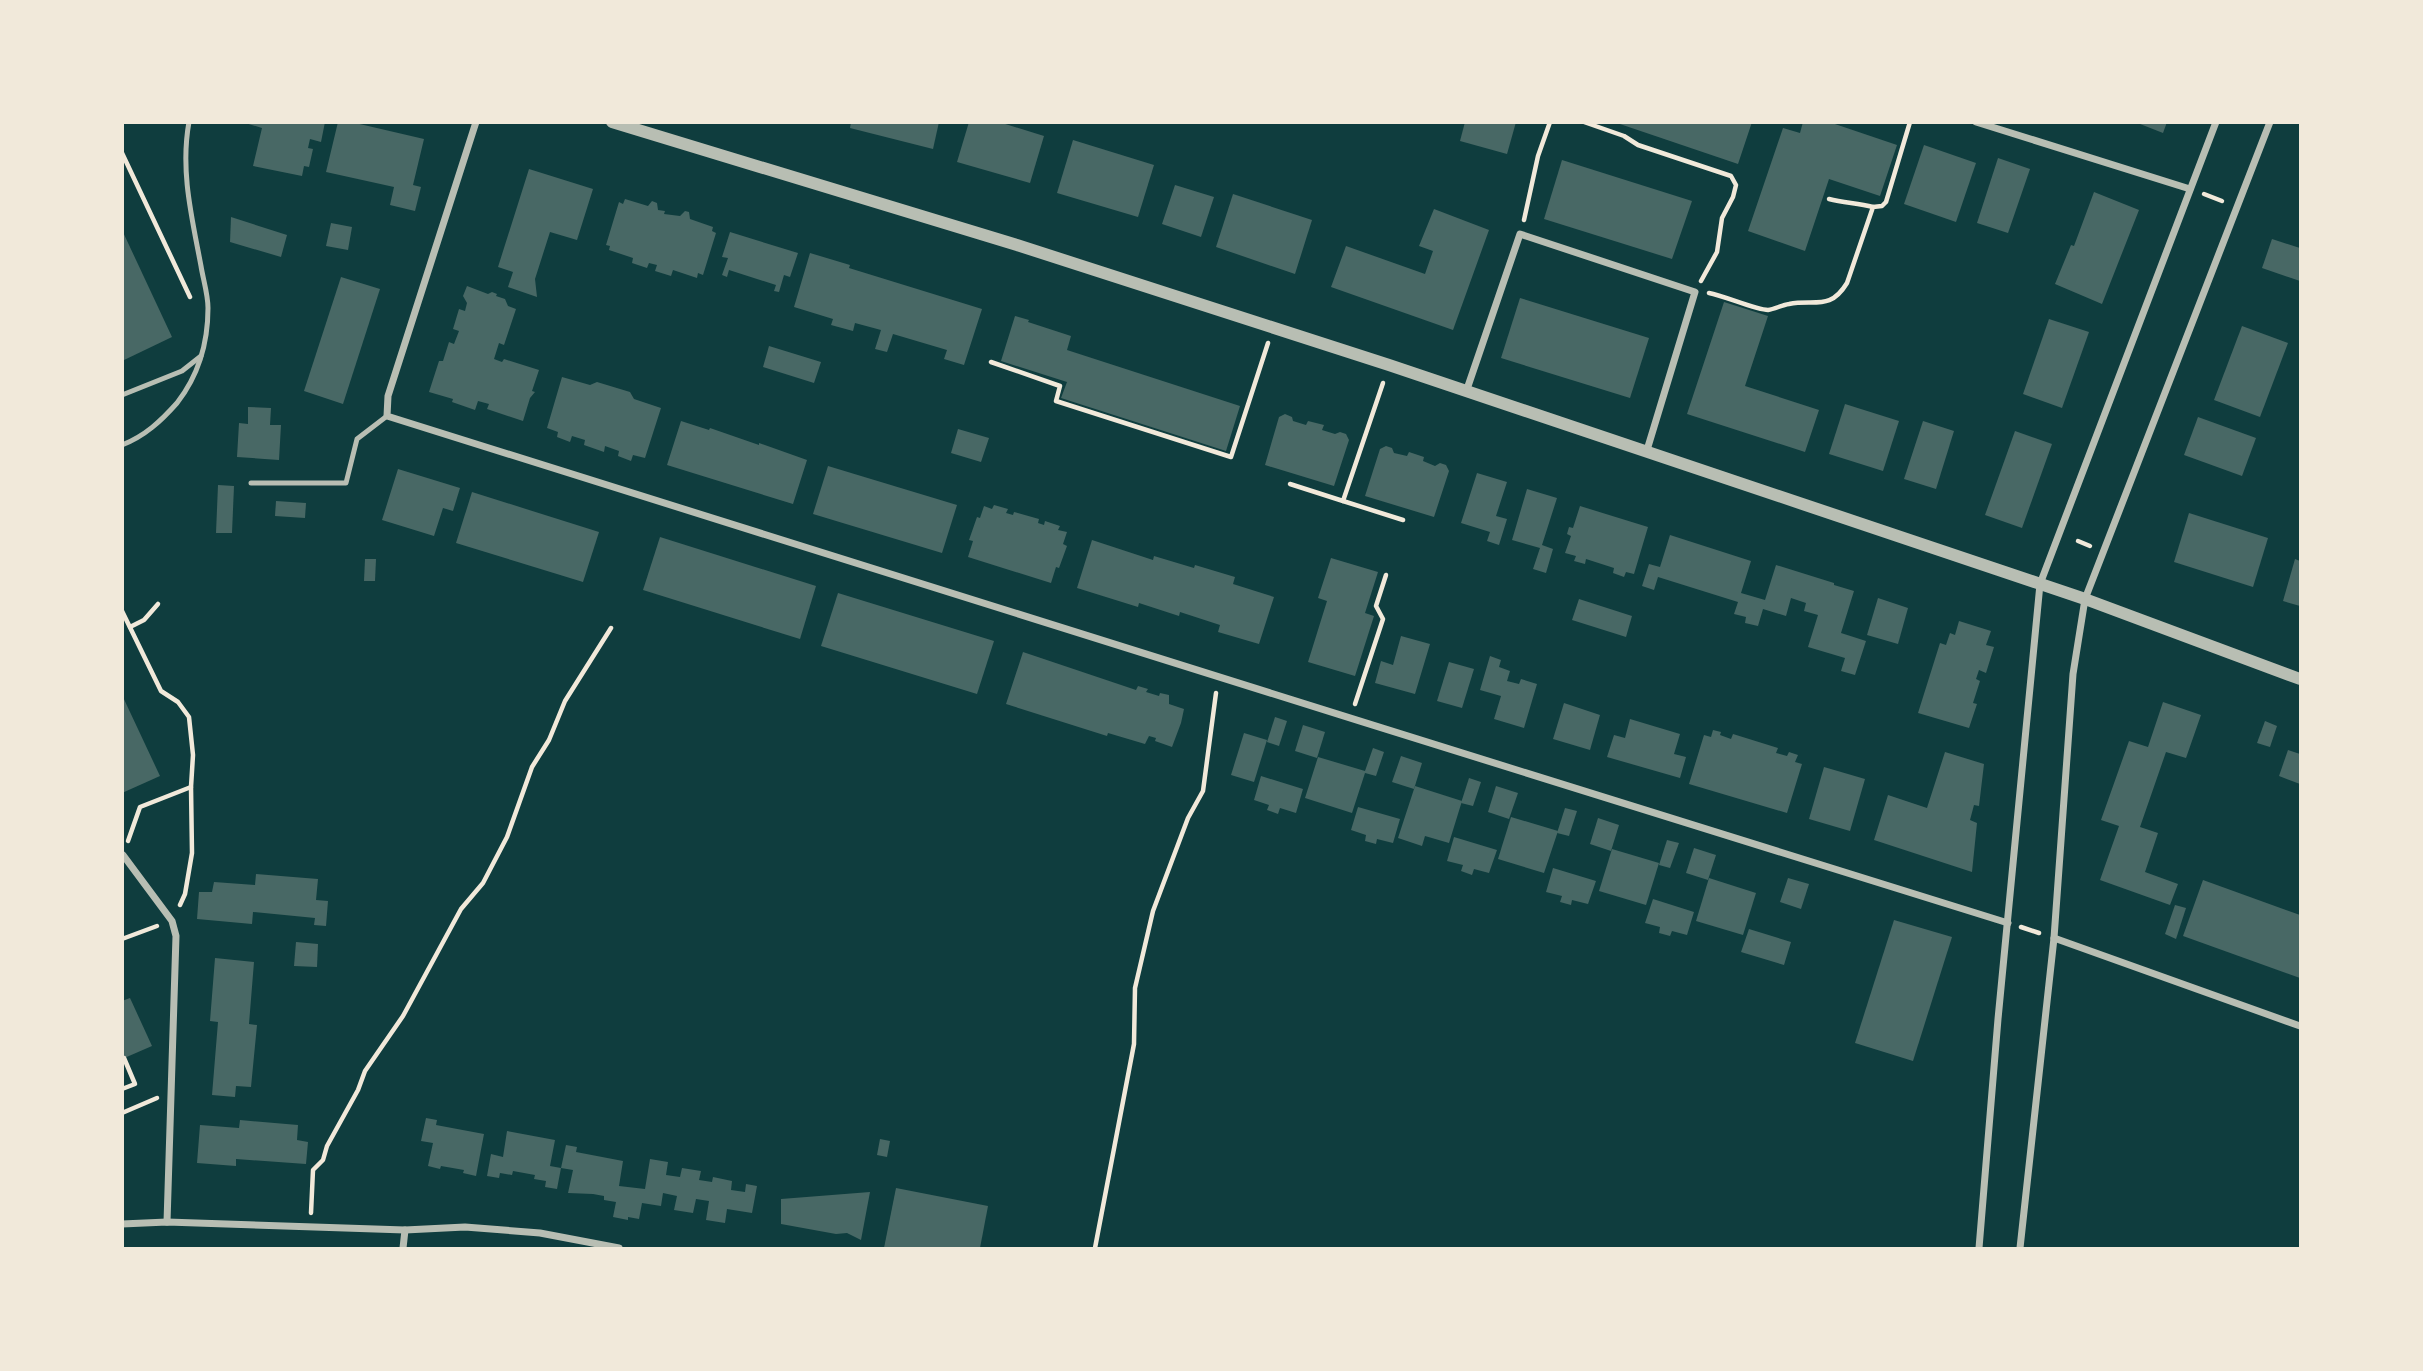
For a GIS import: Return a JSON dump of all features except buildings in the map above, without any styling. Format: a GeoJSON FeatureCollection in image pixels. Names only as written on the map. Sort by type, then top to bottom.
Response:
{"type":"FeatureCollection","features":[{"type":"Feature","properties":{"kind":"street"},"geometry":{"type":"LineString","coordinates":[[476,122],[388,396],[387,416],[2007,923]]}},
{"type":"Feature","properties":{"kind":"street"},"geometry":{"type":"LineString","coordinates":[[612,122],[1017,245],[1647,450],[2085,599],[2301,679]]}},
{"type":"Feature","properties":{"kind":"street"},"geometry":{"type":"LineString","coordinates":[[1976,122],[2190,189]]}},
{"type":"Feature","properties":{"kind":"street"},"geometry":{"type":"LineString","coordinates":[[1979,1248],[2040,584],[2216,122]]}},
{"type":"Feature","properties":{"kind":"street"},"geometry":{"type":"LineString","coordinates":[[2020,1248],[2053,938],[2073,674],[2085,599],[2270,122]]}},
{"type":"Feature","properties":{"kind":"street"},"geometry":{"type":"LineString","coordinates":[[1466,391],[1520,234],[1695,292],[1647,450]]}},
{"type":"Feature","properties":{"kind":"street"},"geometry":{"type":"LineString","coordinates":[[123,855],[172,921],[176,936],[167,1222]]}},
{"type":"Feature","properties":{"kind":"street"},"geometry":{"type":"LineString","coordinates":[[2053,938],[2301,1026]]}},
{"type":"Feature","properties":{"kind":"street"},"geometry":{"type":"LineString","coordinates":[[122,1224],[167,1222],[405,1230],[465,1227],[540,1233],[619,1248]]}},
{"type":"Feature","properties":{"kind":"street"},"geometry":{"type":"LineString","coordinates":[[404,1248],[405,1230]]}},
{"type":"Feature","properties":{"kind":"lane"},"geometry":{"type":"LineString","coordinates":[[122,445],[161,422],[190,386],[202,355],[208,307],[185,179],[189,122]]}},
{"type":"Feature","properties":{"kind":"lane"},"geometry":{"type":"LineString","coordinates":[[122,395],[182,371],[202,355]]}},
{"type":"Feature","properties":{"kind":"lane"},"geometry":{"type":"LineString","coordinates":[[251,483],[346,483],[357,439],[387,416]]}},
{"type":"Feature","properties":{"kind":"path"},"geometry":{"type":"LineString","coordinates":[[1520,234],[1538,156],[1550,122]]}},
{"type":"Feature","properties":{"kind":"path"},"geometry":{"type":"LineString","coordinates":[[1584,122],[1624,136],[1639,145],[1731,176],[1736,186],[1722,218],[1717,252],[1695,292],[1724,296],[1767,310],[1792,303],[1826,303],[1843,290],[1847,283],[1873,207]]}},
{"type":"Feature","properties":{"kind":"path"},"geometry":{"type":"LineString","coordinates":[[1829,199],[1846,204],[1852,201],[1873,207],[1882,206],[1886,202],[1910,122]]}},
{"type":"Feature","properties":{"kind":"path"},"geometry":{"type":"LineString","coordinates":[[122,153],[191,299],[208,307]]}},
{"type":"Feature","properties":{"kind":"path"},"geometry":{"type":"LineString","coordinates":[[2190,189],[2237,206]]}},
{"type":"Feature","properties":{"kind":"path"},"geometry":{"type":"LineString","coordinates":[[991,362],[1060,386],[1056,401],[1231,457],[1272,329]]}},
{"type":"Feature","properties":{"kind":"path"},"geometry":{"type":"LineString","coordinates":[[1343,501],[1389,365]]}},
{"type":"Feature","properties":{"kind":"path"},"geometry":{"type":"LineString","coordinates":[[1290,484],[1403,520]]}},
{"type":"Feature","properties":{"kind":"path"},"geometry":{"type":"LineString","coordinates":[[2078,541],[2092,546]]}},
{"type":"Feature","properties":{"kind":"path"},"geometry":{"type":"LineString","coordinates":[[1350,718],[1383,619],[1376,606],[1386,575]]}},
{"type":"Feature","properties":{"kind":"path"},"geometry":{"type":"LineString","coordinates":[[130,627],[144,620],[158,604]]}},
{"type":"Feature","properties":{"kind":"path"},"geometry":{"type":"LineString","coordinates":[[122,611],[161,691],[178,702],[189,717],[193,755],[192,853],[185,894],[172,921],[122,939]]}},
{"type":"Feature","properties":{"kind":"path"},"geometry":{"type":"LineString","coordinates":[[310,1228],[313,1170],[323,1160],[327,1146],[358,1090],[365,1071],[403,1016],[461,909],[483,883],[507,837],[532,767],[549,740],[565,701],[611,628]]}},
{"type":"Feature","properties":{"kind":"path"},"geometry":{"type":"LineString","coordinates":[[1095,1248],[1134,1044],[1135,988],[1153,911],[1188,818],[1203,791],[1218,678]]}},
{"type":"Feature","properties":{"kind":"path"},"geometry":{"type":"LineString","coordinates":[[123,855],[140,807],[191,787]]}},
{"type":"Feature","properties":{"kind":"path"},"geometry":{"type":"LineString","coordinates":[[2007,923],[2053,938]]}},
{"type":"Feature","properties":{"kind":"path"},"geometry":{"type":"LineString","coordinates":[[122,1089],[135,1084],[124,1058]]}},
{"type":"Feature","properties":{"kind":"path"},"geometry":{"type":"LineString","coordinates":[[122,1113],[170,1092]]}}]}
